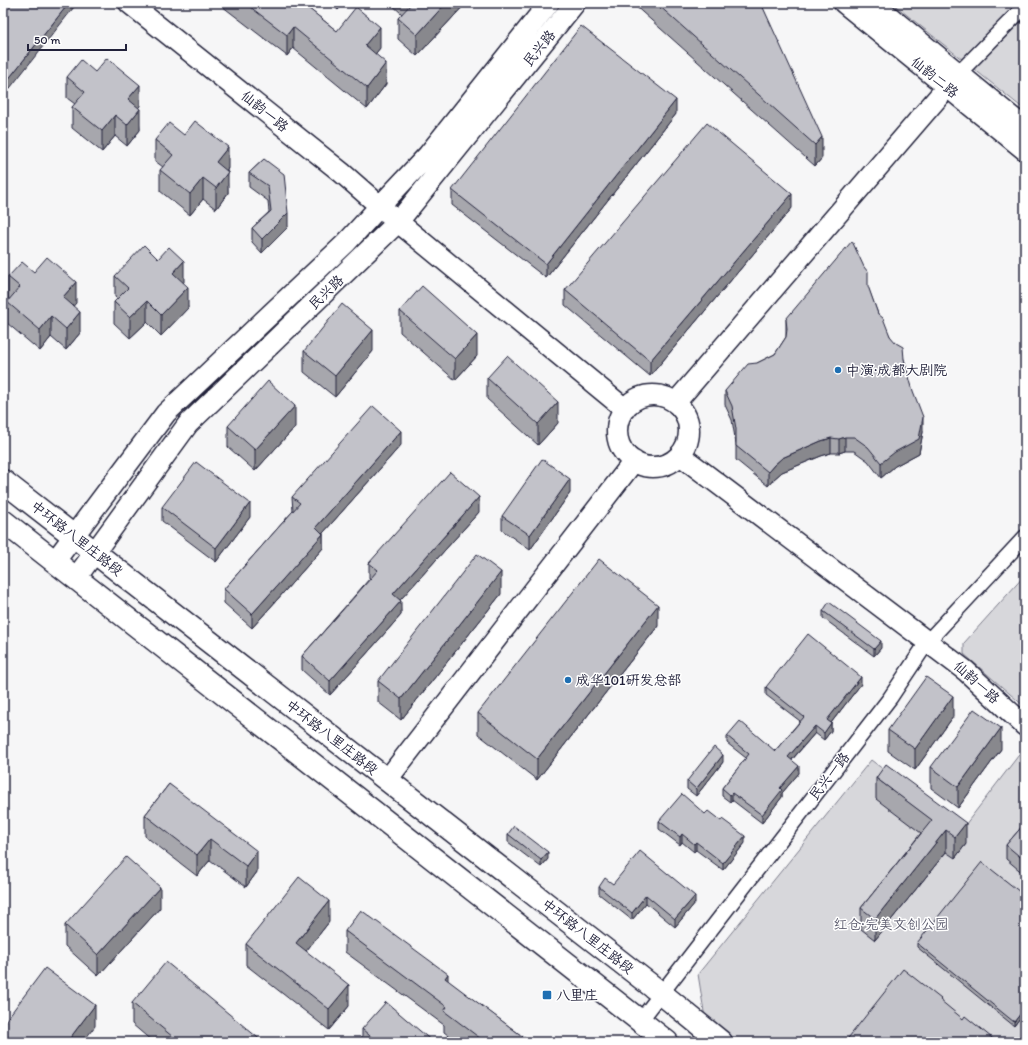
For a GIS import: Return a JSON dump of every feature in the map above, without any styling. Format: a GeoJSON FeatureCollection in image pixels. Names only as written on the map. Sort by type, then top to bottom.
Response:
{"type":"FeatureCollection","features":[{"type":"Feature","properties":{"kind":"main road","name":"中环路八里庄路段"},"geometry":{"type":"LineString","coordinates":[[3,481],[662,994],[720,1042]]}},
{"type":"Feature","properties":{"kind":"main road"},"geometry":{"type":"LineString","coordinates":[[3,521],[667,1042]]}},
{"type":"Feature","properties":{"kind":"street","name":"仙韵一路"},"geometry":{"type":"LineString","coordinates":[[129,3],[341,172],[398,222],[625,409]]}},
{"type":"Feature","properties":{"kind":"street","name":"民兴路"},"geometry":{"type":"LineString","coordinates":[[55,562],[166,413],[346,243],[428,155],[549,3]]}},
{"type":"Feature","properties":{"kind":"street","name":"民兴路"},"geometry":{"type":"LineString","coordinates":[[76,578],[188,424],[398,222],[575,3]]}},
{"type":"Feature","properties":{"kind":"street","name":"仙韵二路"},"geometry":{"type":"LineString","coordinates":[[844,3],[953,80],[1025,128]]}},
{"type":"Feature","properties":{"kind":"street","name":"仙韵二路"},"geometry":{"type":"LineString","coordinates":[[873,3],[1025,150]]}},
{"type":"Feature","properties":{"kind":"street"},"geometry":{"type":"LineString","coordinates":[[676,402],[953,80],[1025,6]]}},
{"type":"Feature","properties":{"kind":"street"},"geometry":{"type":"LineString","coordinates":[[655,395],[666,397],[676,402],[688,421],[689,432],[687,444],[680,455],[670,463],[658,466],[646,466],[634,461],[625,453],[619,442],[617,430],[619,418],[625,409],[633,401],[643,396],[655,395]]}},
{"type":"Feature","properties":{"kind":"street","name":"仙韵一路"},"geometry":{"type":"LineString","coordinates":[[680,455],[928,641],[966,671],[1025,726]]}},
{"type":"Feature","properties":{"kind":"street"},"geometry":{"type":"LineString","coordinates":[[387,780],[634,461]]}},
{"type":"Feature","properties":{"kind":"street","name":"民兴一路"},"geometry":{"type":"LineString","coordinates":[[640,1021],[890,698],[928,641],[1025,537]]}},
{"type":"Feature","properties":{"kind":"green space"},"geometry":{"type":"Polygon","coordinates":[[[892,3],[1025,3],[1025,110],[892,3]]]}},
{"type":"Feature","properties":{"kind":"green space"},"geometry":{"type":"Polygon","coordinates":[[[1025,575],[1025,707],[964,654],[964,643],[1025,575]]]}},
{"type":"Feature","properties":{"kind":"green space","name":"红仓·完美文创公园"},"geometry":{"type":"Polygon","coordinates":[[[1025,747],[1025,1042],[737,1042],[705,1018],[698,974],[871,760],[962,829],[1025,747]]]}},
{"type":"Feature","properties":{"kind":"building"},"geometry":{"type":"Polygon","coordinates":[[[3,3],[69,3],[3,86],[3,3]]]}},
{"type":"Feature","properties":{"kind":"building"},"geometry":{"type":"Polygon","coordinates":[[[245,3],[305,3],[309,6],[308,8],[337,31],[356,7],[380,27],[365,45],[386,63],[367,88],[293,27],[287,35],[245,3]]]}},
{"type":"Feature","properties":{"kind":"building"},"geometry":{"type":"Polygon","coordinates":[[[412,3],[446,3],[417,35],[398,18],[412,3]]]}},
{"type":"Feature","properties":{"kind":"building"},"geometry":{"type":"Polygon","coordinates":[[[656,3],[761,3],[822,137],[815,145],[656,3]]]}},
{"type":"Feature","properties":{"kind":"building"},"geometry":{"type":"Polygon","coordinates":[[[581,26],[676,100],[546,264],[452,190],[581,26]]]}},
{"type":"Feature","properties":{"kind":"building"},"geometry":{"type":"Polygon","coordinates":[[[107,58],[140,85],[128,99],[140,109],[127,125],[115,115],[102,131],[72,107],[85,92],[67,77],[81,60],[95,72],[107,58]]]}},
{"type":"Feature","properties":{"kind":"building"},"geometry":{"type":"Polygon","coordinates":[[[195,121],[228,147],[216,162],[228,172],[216,188],[203,178],[190,194],[160,170],[173,155],[155,140],[169,123],[184,135],[195,121]]]}},
{"type":"Feature","properties":{"kind":"building"},"geometry":{"type":"Polygon","coordinates":[[[707,123],[792,194],[650,361],[565,290],[707,123]]]}},
{"type":"Feature","properties":{"kind":"building"},"geometry":{"type":"Polygon","coordinates":[[[264,159],[284,174],[288,213],[262,239],[252,228],[271,211],[268,186],[249,173],[264,159]]]}},
{"type":"Feature","properties":{"kind":"building","name":"中演·成都大剧院"},"geometry":{"type":"Polygon","coordinates":[[[852,241],[864,267],[868,272],[868,286],[878,314],[883,318],[890,336],[896,343],[903,347],[904,359],[913,391],[923,417],[919,439],[895,452],[881,463],[868,447],[854,437],[839,439],[831,438],[782,458],[768,472],[736,446],[736,429],[732,406],[725,391],[748,364],[757,363],[775,354],[786,337],[786,319],[852,241]]]}},
{"type":"Feature","properties":{"kind":"building"},"geometry":{"type":"Polygon","coordinates":[[[144,245],[158,259],[169,247],[184,261],[173,273],[188,287],[161,315],[147,301],[130,317],[114,302],[128,288],[115,276],[144,245]]]}},
{"type":"Feature","properties":{"kind":"building"},"geometry":{"type":"Polygon","coordinates":[[[47,257],[76,282],[63,297],[80,312],[66,329],[51,316],[40,330],[7,302],[20,287],[8,277],[22,262],[34,272],[47,257]]]}},
{"type":"Feature","properties":{"kind":"building"},"geometry":{"type":"Polygon","coordinates":[[[422,286],[477,335],[455,359],[400,311],[422,286]]]}},
{"type":"Feature","properties":{"kind":"building"},"geometry":{"type":"Polygon","coordinates":[[[342,304],[373,330],[335,376],[304,351],[342,304]]]}},
{"type":"Feature","properties":{"kind":"building"},"geometry":{"type":"Polygon","coordinates":[[[507,356],[558,402],[538,424],[487,378],[507,356]]]}},
{"type":"Feature","properties":{"kind":"building"},"geometry":{"type":"Polygon","coordinates":[[[268,381],[295,406],[255,450],[228,426],[268,381]]]}},
{"type":"Feature","properties":{"kind":"building"},"geometry":{"type":"Polygon","coordinates":[[[373,406],[401,431],[316,527],[323,534],[252,614],[224,589],[300,503],[292,497],[373,406]]]}},
{"type":"Feature","properties":{"kind":"building"},"geometry":{"type":"Polygon","coordinates":[[[542,459],[570,479],[530,535],[502,516],[542,459]]]}},
{"type":"Feature","properties":{"kind":"building"},"geometry":{"type":"Polygon","coordinates":[[[196,462],[250,503],[216,548],[162,507],[196,462]]]}},
{"type":"Feature","properties":{"kind":"building"},"geometry":{"type":"Polygon","coordinates":[[[450,472],[479,497],[393,594],[401,601],[330,681],[302,656],[378,570],[369,563],[450,472]]]}},
{"type":"Feature","properties":{"kind":"building"},"geometry":{"type":"Polygon","coordinates":[[[477,554],[501,572],[401,699],[378,681],[477,554]]]}},
{"type":"Feature","properties":{"kind":"building","name":"成华101研发总部"},"geometry":{"type":"Polygon","coordinates":[[[599,559],[658,605],[537,759],[478,713],[599,559]]]}},
{"type":"Feature","properties":{"kind":"building"},"geometry":{"type":"Polygon","coordinates":[[[829,602],[881,641],[874,649],[823,611],[829,602]]]}},
{"type":"Feature","properties":{"kind":"building"},"geometry":{"type":"Polygon","coordinates":[[[808,634],[861,677],[827,720],[831,723],[824,733],[815,726],[788,757],[799,766],[780,788],[782,790],[762,815],[732,793],[730,795],[722,788],[749,754],[727,736],[740,721],[775,751],[804,717],[766,687],[808,634]]]}},
{"type":"Feature","properties":{"kind":"building"},"geometry":{"type":"Polygon","coordinates":[[[926,677],[953,696],[915,749],[888,730],[926,677]]]}},
{"type":"Feature","properties":{"kind":"building"},"geometry":{"type":"Polygon","coordinates":[[[974,709],[1001,728],[958,787],[931,767],[974,709]]]}},
{"type":"Feature","properties":{"kind":"building"},"geometry":{"type":"Polygon","coordinates":[[[714,747],[723,755],[696,789],[687,781],[714,747]]]}},
{"type":"Feature","properties":{"kind":"building"},"geometry":{"type":"Polygon","coordinates":[[[886,764],[966,823],[955,837],[946,830],[875,919],[861,908],[932,820],[876,778],[886,764]]]}},
{"type":"Feature","properties":{"kind":"building"},"geometry":{"type":"Polygon","coordinates":[[[169,784],[257,851],[246,866],[210,839],[197,855],[145,815],[169,784]]]}},
{"type":"Feature","properties":{"kind":"building"},"geometry":{"type":"Polygon","coordinates":[[[682,794],[705,814],[708,811],[721,821],[722,819],[745,836],[723,863],[696,842],[694,844],[682,834],[680,837],[659,821],[682,794]]]}},
{"type":"Feature","properties":{"kind":"building"},"geometry":{"type":"Polygon","coordinates":[[[1025,823],[1025,861],[1006,845],[1025,823]]]}},
{"type":"Feature","properties":{"kind":"building"},"geometry":{"type":"Polygon","coordinates":[[[514,826],[548,852],[541,860],[508,834],[514,826]]]}},
{"type":"Feature","properties":{"kind":"building"},"geometry":{"type":"Polygon","coordinates":[[[640,851],[695,896],[675,919],[646,895],[632,913],[599,887],[605,878],[613,884],[640,851]]]}},
{"type":"Feature","properties":{"kind":"building"},"geometry":{"type":"Polygon","coordinates":[[[126,857],[160,887],[98,955],[65,925],[126,857]]]}},
{"type":"Feature","properties":{"kind":"building"},"geometry":{"type":"Polygon","coordinates":[[[982,862],[1020,892],[1019,894],[1025,899],[1025,1008],[1014,1022],[917,943],[982,862]]]}},
{"type":"Feature","properties":{"kind":"building"},"geometry":{"type":"Polygon","coordinates":[[[299,877],[329,901],[296,943],[349,985],[329,1009],[246,944],[299,877]]]}},
{"type":"Feature","properties":{"kind":"building"},"geometry":{"type":"Polygon","coordinates":[[[361,910],[448,974],[445,978],[530,1042],[485,1042],[444,1011],[447,1007],[345,931],[361,910]]]}},
{"type":"Feature","properties":{"kind":"building"},"geometry":{"type":"Polygon","coordinates":[[[166,962],[263,1042],[179,1042],[132,1003],[166,962]]]}},
{"type":"Feature","properties":{"kind":"building"},"geometry":{"type":"Polygon","coordinates":[[[45,968],[95,1005],[67,1042],[3,1042],[3,1024],[45,968]]]}},
{"type":"Feature","properties":{"kind":"building"},"geometry":{"type":"Polygon","coordinates":[[[903,969],[941,999],[940,1000],[963,1019],[965,1016],[997,1042],[845,1042],[903,969]]]}},
{"type":"Feature","properties":{"kind":"building"},"geometry":{"type":"Polygon","coordinates":[[[386,1002],[433,1042],[377,1042],[362,1029],[386,1002]]]}},
{"type":"Feature","properties":{"kind":"place","name":"中演·成都大剧院"},"geometry":{"type":"Point","coordinates":[838,370]}},
{"type":"Feature","properties":{"kind":"place","name":"成华101研发总部"},"geometry":{"type":"Point","coordinates":[568,680]}},
{"type":"Feature","properties":{"kind":"place","name":"八里庄"},"geometry":{"type":"Point","coordinates":[547,995]}}]}
